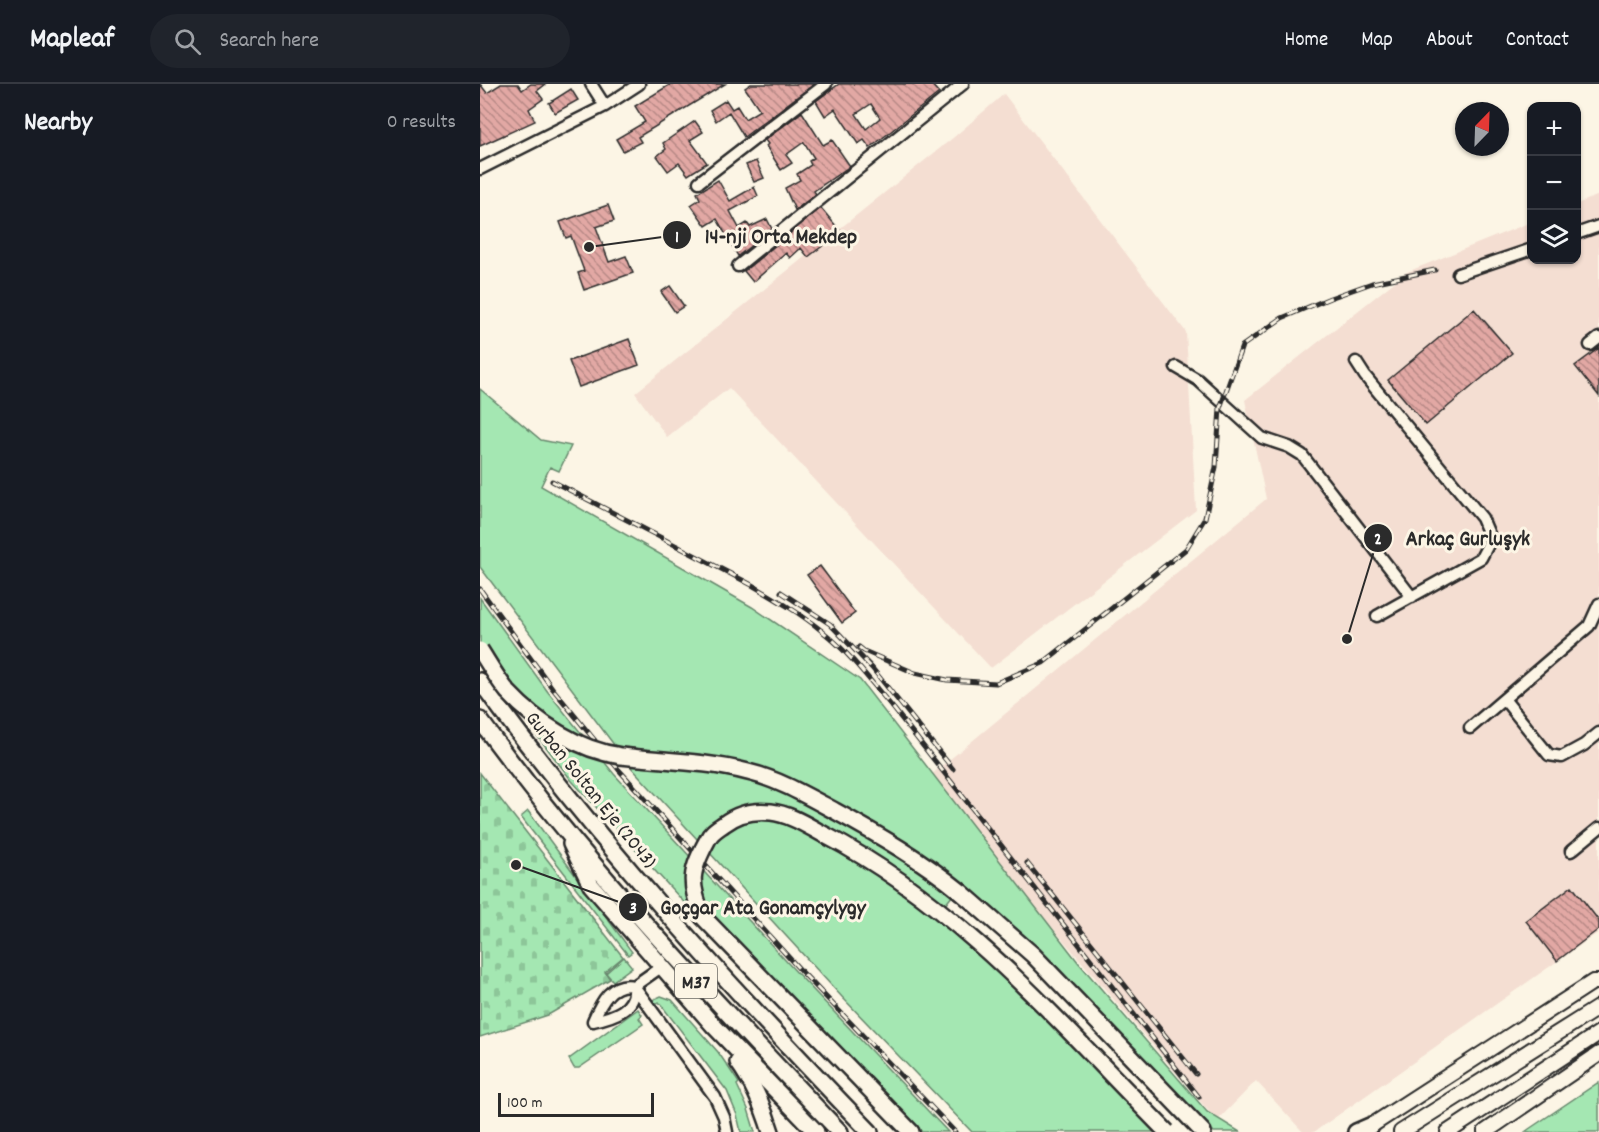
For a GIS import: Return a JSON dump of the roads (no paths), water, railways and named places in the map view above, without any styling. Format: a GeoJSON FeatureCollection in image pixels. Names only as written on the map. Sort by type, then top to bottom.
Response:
{"type":"FeatureCollection","features":[{"type":"Feature","properties":{"kind":"highway"},"geometry":{"type":"LineString","coordinates":[[480,650],[508,691],[530,712],[583,746],[620,756],[695,762],[749,772],[803,793],[876,834],[933,870],[1033,955],[1203,1132]]}},
{"type":"Feature","properties":{"kind":"highway","name":"Gurban Soltan Eje (2043)"},"geometry":{"type":"LineString","coordinates":[[480,681],[579,811],[640,883],[706,958],[872,1132]]}},
{"type":"Feature","properties":{"kind":"highway","name":"Gurban Soltan Eje (2043)"},"geometry":{"type":"LineString","coordinates":[[480,720],[560,823],[685,969],[840,1132]]}},
{"type":"Feature","properties":{"kind":"highway"},"geometry":{"type":"LineString","coordinates":[[911,1132],[702,916],[694,895],[692,876],[698,858],[711,834],[730,819],[751,812],[772,812],[793,818],[873,863],[972,938],[1008,971],[1167,1132]]}},
{"type":"Feature","properties":{"kind":"highway"},"geometry":{"type":"LineString","coordinates":[[560,823],[591,885],[713,1025],[816,1132]]}},
{"type":"Feature","properties":{"kind":"highway"},"geometry":{"type":"LineString","coordinates":[[713,1025],[749,1076],[763,1105],[771,1132]]}},
{"type":"Feature","properties":{"kind":"highway"},"geometry":{"type":"LineString","coordinates":[[1356,1132],[1367,1129]]}},
{"type":"Feature","properties":{"kind":"main road"},"geometry":{"type":"LineString","coordinates":[[1367,1129],[1593,982],[1599,982]]}},
{"type":"Feature","properties":{"kind":"main road"},"geometry":{"type":"LineString","coordinates":[[1401,1132],[1599,1007]]}},
{"type":"Feature","properties":{"kind":"main road"},"geometry":{"type":"LineString","coordinates":[[1448,1132],[1599,1033]]}},
{"type":"Feature","properties":{"kind":"main road"},"geometry":{"type":"LineString","coordinates":[[1485,1132],[1599,1054]]}},
{"type":"Feature","properties":{"kind":"street"},"geometry":{"type":"LineString","coordinates":[[591,84],[605,106]]}},
{"type":"Feature","properties":{"kind":"street"},"geometry":{"type":"LineString","coordinates":[[480,169],[605,106],[639,84]]}},
{"type":"Feature","properties":{"kind":"street"},"geometry":{"type":"LineString","coordinates":[[699,182],[826,84]]}},
{"type":"Feature","properties":{"kind":"street"},"geometry":{"type":"LineString","coordinates":[[738,266],[963,84]]}},
{"type":"Feature","properties":{"kind":"street"},"geometry":{"type":"LineString","coordinates":[[1581,232],[1599,226]]}},
{"type":"Feature","properties":{"kind":"street"},"geometry":{"type":"LineString","coordinates":[[1458,274],[1527,251]]}},
{"type":"Feature","properties":{"kind":"street"},"geometry":{"type":"LineString","coordinates":[[1356,362],[1482,518],[1491,539],[1481,558],[1377,616]]}},
{"type":"Feature","properties":{"kind":"street"},"geometry":{"type":"LineString","coordinates":[[1176,367],[1198,380],[1262,438],[1289,447],[1302,455],[1412,597]]}},
{"type":"Feature","properties":{"kind":"street"},"geometry":{"type":"LineString","coordinates":[[1470,728],[1589,626],[1599,604]]}},
{"type":"Feature","properties":{"kind":"street"},"geometry":{"type":"LineString","coordinates":[[1504,699],[1549,755],[1562,757],[1584,745],[1599,733]]}},
{"type":"Feature","properties":{"kind":"street"},"geometry":{"type":"LineString","coordinates":[[1571,851],[1599,828]]}},
{"type":"Feature","properties":{"kind":"street"},"geometry":{"type":"LineString","coordinates":[[661,967],[634,986],[715,1097],[724,1117],[727,1132]]}},
{"type":"Feature","properties":{"kind":"railway"},"geometry":{"type":"LineString","coordinates":[[859,647],[915,673],[947,680],[996,683],[1043,663],[1186,549],[1205,518],[1216,467],[1220,408],[1242,346],[1282,318],[1330,298],[1372,283],[1435,270]]}},
{"type":"Feature","properties":{"kind":"railway"},"geometry":{"type":"LineString","coordinates":[[552,481],[752,585],[805,618],[841,648],[894,709],[1199,1097]]}},
{"type":"Feature","properties":{"kind":"railway"},"geometry":{"type":"LineString","coordinates":[[480,589],[553,689],[619,770],[802,972],[955,1132]]}},
{"type":"Feature","properties":{"kind":"railway"},"geometry":{"type":"LineString","coordinates":[[781,592],[830,624],[872,668],[953,769]]}},
{"type":"Feature","properties":{"kind":"railway"},"geometry":{"type":"LineString","coordinates":[[1027,863],[1196,1074]]}},
{"type":"Feature","properties":{"kind":"place","name":"14-nji Orta Mekdep"},"geometry":{"type":"Point","coordinates":[589,247]}},
{"type":"Feature","properties":{"kind":"place","name":"Arkaç Gurluşyk"},"geometry":{"type":"Point","coordinates":[1347,639]}},
{"type":"Feature","properties":{"kind":"place","name":"Goçgar Ata Gonamçylygy"},"geometry":{"type":"Point","coordinates":[516,865]}}]}
